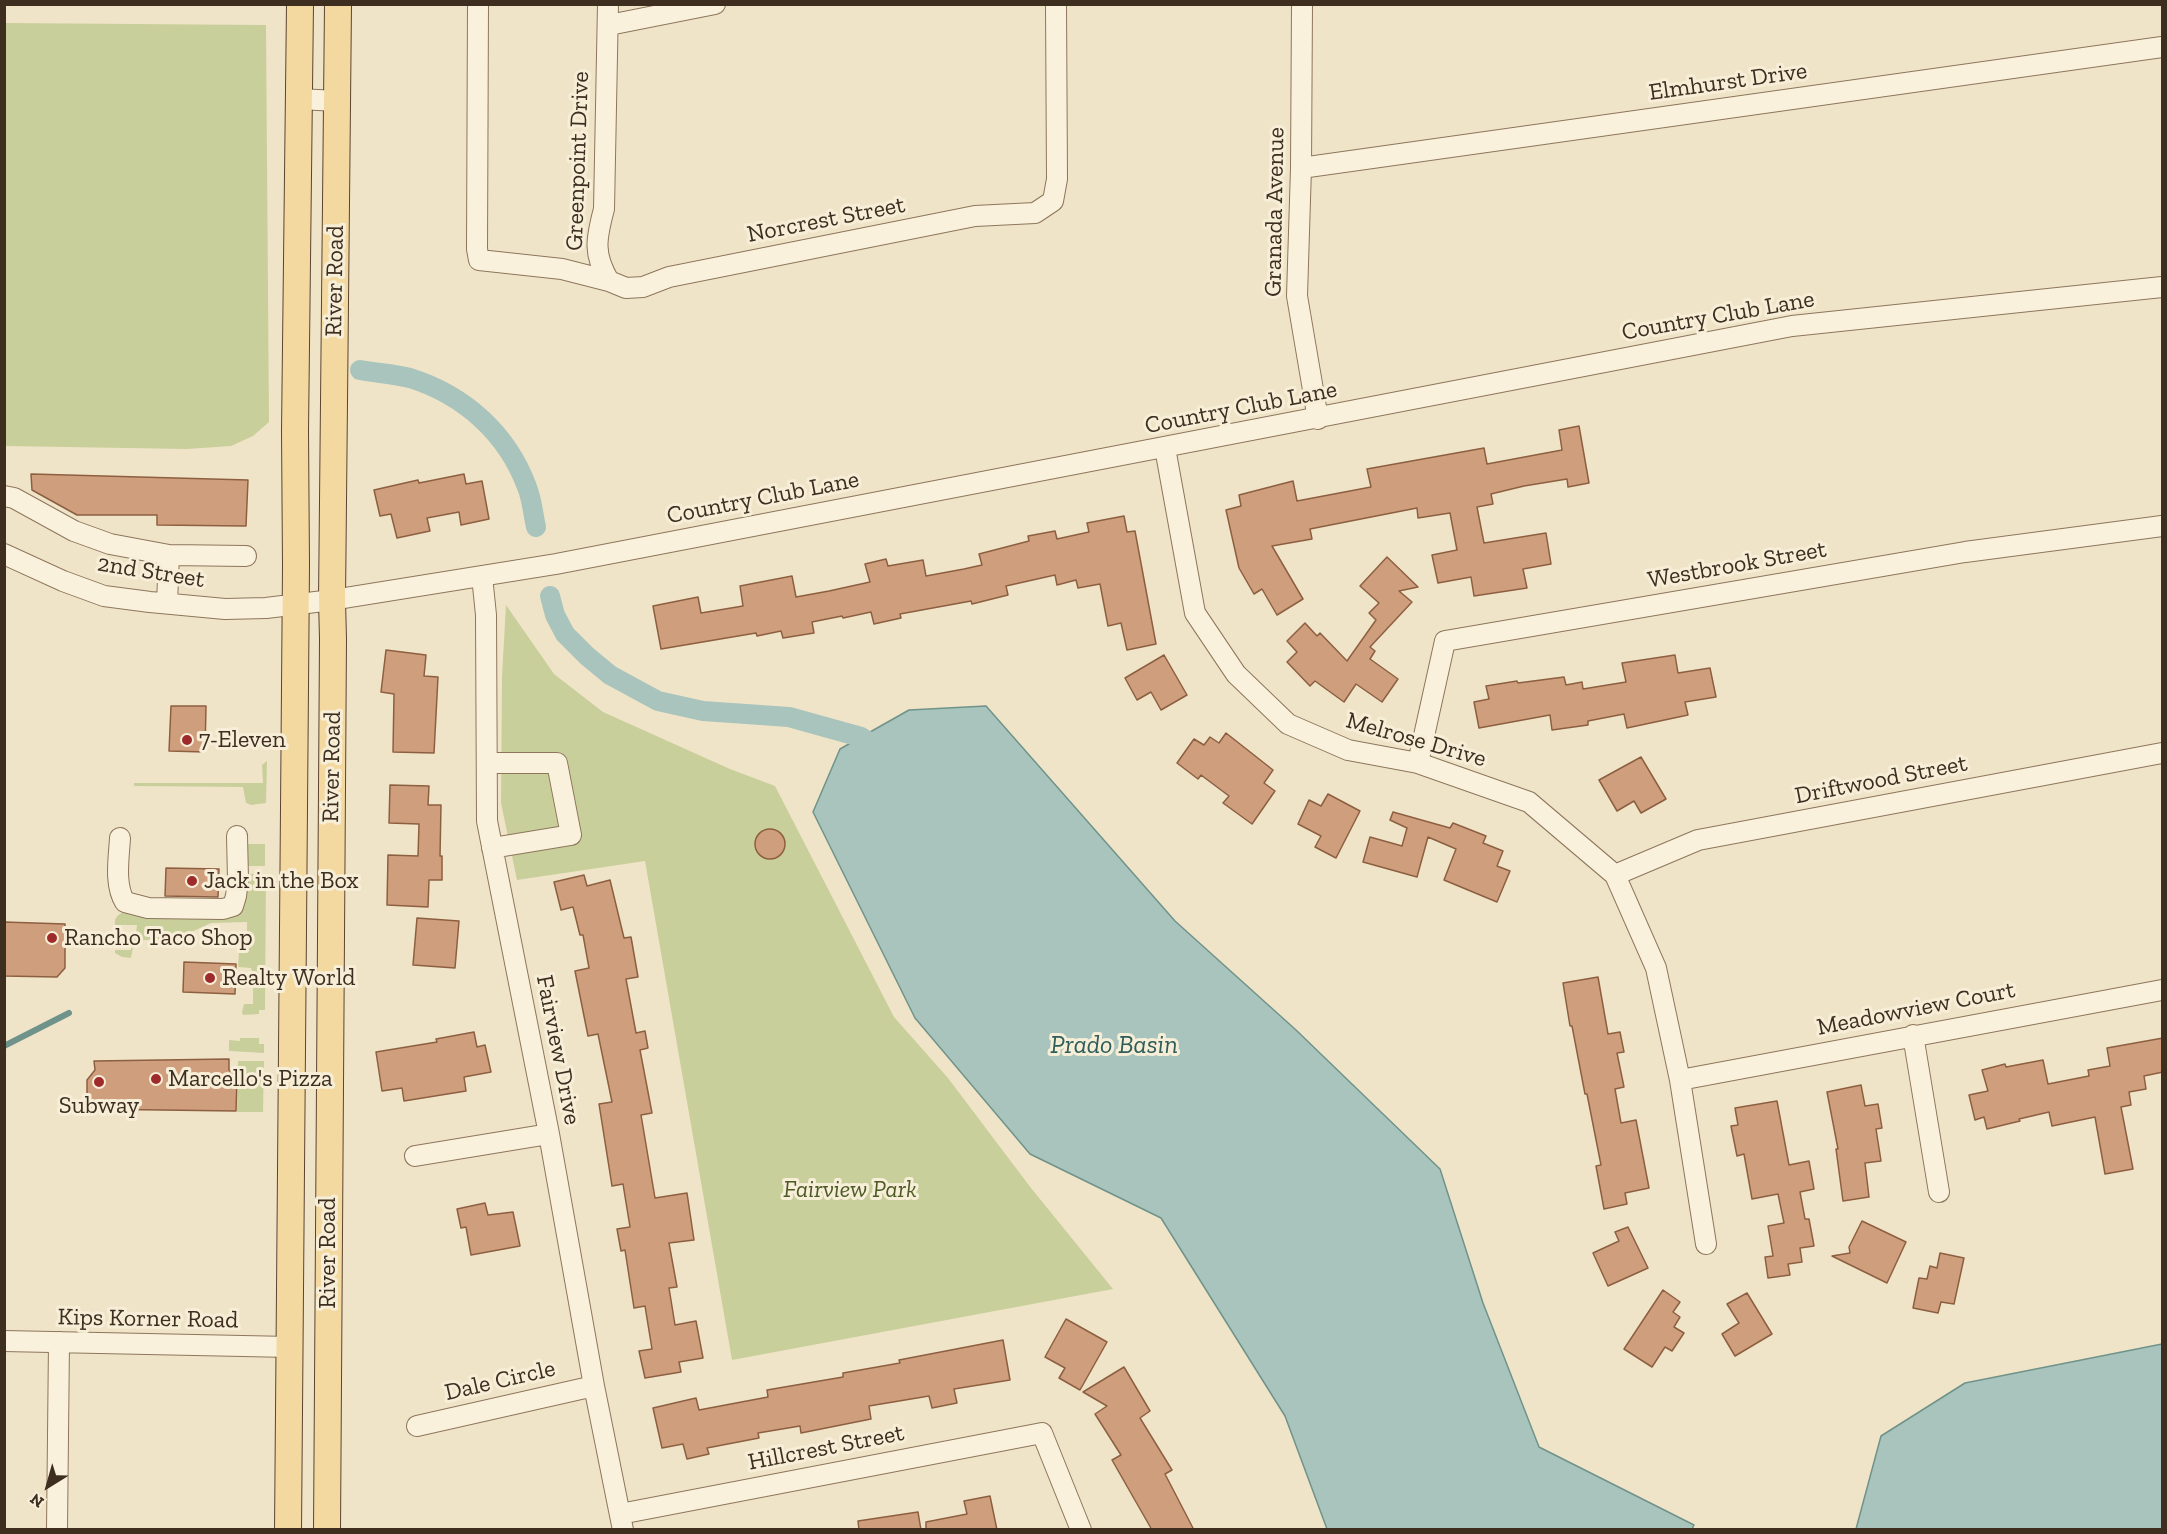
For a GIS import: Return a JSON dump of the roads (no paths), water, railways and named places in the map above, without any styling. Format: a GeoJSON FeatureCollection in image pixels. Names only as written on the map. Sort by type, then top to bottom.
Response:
{"type":"FeatureCollection","features":[{"type":"Feature","properties":{"kind":"main road","name":"River Road"},"geometry":{"type":"LineString","coordinates":[[288,1530],[300,4]]}},
{"type":"Feature","properties":{"kind":"main road","name":"River Road"},"geometry":{"type":"LineString","coordinates":[[327,1530],[338,4]]}},
{"type":"Feature","properties":{"kind":"street","name":"Norcrest Street"},"geometry":{"type":"LineString","coordinates":[[478,4],[477,249],[479,260],[562,269],[609,281],[626,288],[643,287],[669,277],[975,216],[1035,213],[1053,201],[1057,179],[1056,4]]}},
{"type":"Feature","properties":{"kind":"street","name":"Greenpoint Drive"},"geometry":{"type":"LineString","coordinates":[[608,4],[604,209],[598,229],[596,250],[600,266],[609,281]]}},
{"type":"Feature","properties":{"kind":"street"},"geometry":{"type":"LineString","coordinates":[[609,25],[715,4]]}},
{"type":"Feature","properties":{"kind":"street","name":"Granada Avenue"},"geometry":{"type":"LineString","coordinates":[[1302,4],[1301,168],[1297,296],[1318,419]]}},
{"type":"Feature","properties":{"kind":"street","name":"Elmhurst Drive"},"geometry":{"type":"LineString","coordinates":[[1301,168],[2163,48]]}},
{"type":"Feature","properties":{"kind":"street"},"geometry":{"type":"LineString","coordinates":[[299,99],[337,101]]}},
{"type":"Feature","properties":{"kind":"street","name":"Country Club Lane"},"geometry":{"type":"LineString","coordinates":[[332,600],[556,564],[1792,326],[2163,287]]}},
{"type":"Feature","properties":{"kind":"street","name":"Melrose Drive"},"geometry":{"type":"LineString","coordinates":[[1166,448],[1195,613],[1236,674],[1288,724],[1348,750],[1418,763],[1529,802],[1615,875],[1656,968],[1680,1080],[1706,1244]]}},
{"type":"Feature","properties":{"kind":"street"},"geometry":{"type":"LineString","coordinates":[[4,496],[14,498],[74,531],[110,543],[169,555],[246,556]]}},
{"type":"Feature","properties":{"kind":"street","name":"Westbrook Street"},"geometry":{"type":"LineString","coordinates":[[1418,763],[1445,641],[1965,552],[2163,526]]}},
{"type":"Feature","properties":{"kind":"street","name":"2nd Street"},"geometry":{"type":"LineString","coordinates":[[4,554],[63,581],[104,596],[225,609],[266,608],[332,600]]}},
{"type":"Feature","properties":{"kind":"street"},"geometry":{"type":"LineString","coordinates":[[167,603],[169,555]]}},
{"type":"Feature","properties":{"kind":"street","name":"Fairview Drive"},"geometry":{"type":"LineString","coordinates":[[482,576],[486,615],[487,821],[549,1134],[621,1522]]}},
{"type":"Feature","properties":{"kind":"street","name":"Driftwood Street"},"geometry":{"type":"LineString","coordinates":[[1615,875],[1698,840],[2163,753]]}},
{"type":"Feature","properties":{"kind":"street"},"geometry":{"type":"LineString","coordinates":[[487,763],[557,763],[571,835],[492,848]]}},
{"type":"Feature","properties":{"kind":"street"},"geometry":{"type":"LineString","coordinates":[[120,838],[119,886],[120,895],[125,902],[148,909],[223,909],[233,906],[236,897],[237,836]]}},
{"type":"Feature","properties":{"kind":"street","name":"Meadowview Court"},"geometry":{"type":"LineString","coordinates":[[1680,1080],[2163,990]]}},
{"type":"Feature","properties":{"kind":"street"},"geometry":{"type":"LineString","coordinates":[[1913,1035],[1939,1192]]}},
{"type":"Feature","properties":{"kind":"street"},"geometry":{"type":"LineString","coordinates":[[415,1156],[549,1134]]}},
{"type":"Feature","properties":{"kind":"street","name":"Kips Korner Road"},"geometry":{"type":"LineString","coordinates":[[4,1341],[290,1347]]}},
{"type":"Feature","properties":{"kind":"street"},"geometry":{"type":"LineString","coordinates":[[57,1530],[59,1342]]}},
{"type":"Feature","properties":{"kind":"street","name":"Dale Circle"},"geometry":{"type":"LineString","coordinates":[[417,1426],[594,1386]]}},
{"type":"Feature","properties":{"kind":"street","name":"Hillcrest Street"},"geometry":{"type":"LineString","coordinates":[[621,1522],[1042,1433],[1081,1530]]}},
{"type":"Feature","properties":{"kind":"water","name":"Prado Basin"},"geometry":{"type":"Polygon","coordinates":[[[986,706],[1175,921],[1296,1030],[1440,1169],[1483,1303],[1539,1447],[1694,1525],[1692,1529],[1327,1529],[1285,1416],[1161,1218],[1030,1154],[915,1018],[813,812],[840,749],[909,710],[986,706]]]}},
{"type":"Feature","properties":{"kind":"water"},"geometry":{"type":"Polygon","coordinates":[[[2162,1344],[2162,1529],[1856,1529],[1881,1436],[1965,1383],[2162,1344]]]}},
{"type":"Feature","properties":{"kind":"waterway"},"geometry":{"type":"LineString","coordinates":[[360,370],[410,378],[430,385],[465,406],[481,419],[508,450],[518,468],[529,492],[536,527]]}},
{"type":"Feature","properties":{"kind":"waterway"},"geometry":{"type":"LineString","coordinates":[[550,596],[555,615],[565,634],[587,656],[610,675],[658,701],[703,711],[789,717],[861,737],[884,751]]}},
{"type":"Feature","properties":{"kind":"waterway"},"geometry":{"type":"LineString","coordinates":[[4,1046],[69,1013]]}},
{"type":"Feature","properties":{"kind":"place","name":"7-Eleven"},"geometry":{"type":"Point","coordinates":[187,740]}},
{"type":"Feature","properties":{"kind":"place","name":"Jack in the Box"},"geometry":{"type":"Point","coordinates":[192,881]}},
{"type":"Feature","properties":{"kind":"place","name":"Rancho Taco Shop"},"geometry":{"type":"Point","coordinates":[52,938]}},
{"type":"Feature","properties":{"kind":"place","name":"Realty World"},"geometry":{"type":"Point","coordinates":[210,978]}},
{"type":"Feature","properties":{"kind":"place","name":"Marcello's Pizza"},"geometry":{"type":"Point","coordinates":[156,1079]}},
{"type":"Feature","properties":{"kind":"place","name":"Subway"},"geometry":{"type":"Point","coordinates":[99,1082]}},
{"type":"Feature","properties":{"kind":"park label","name":"Fairview Park"},"geometry":{"type":"Point","coordinates":[850,1190]}}]}
